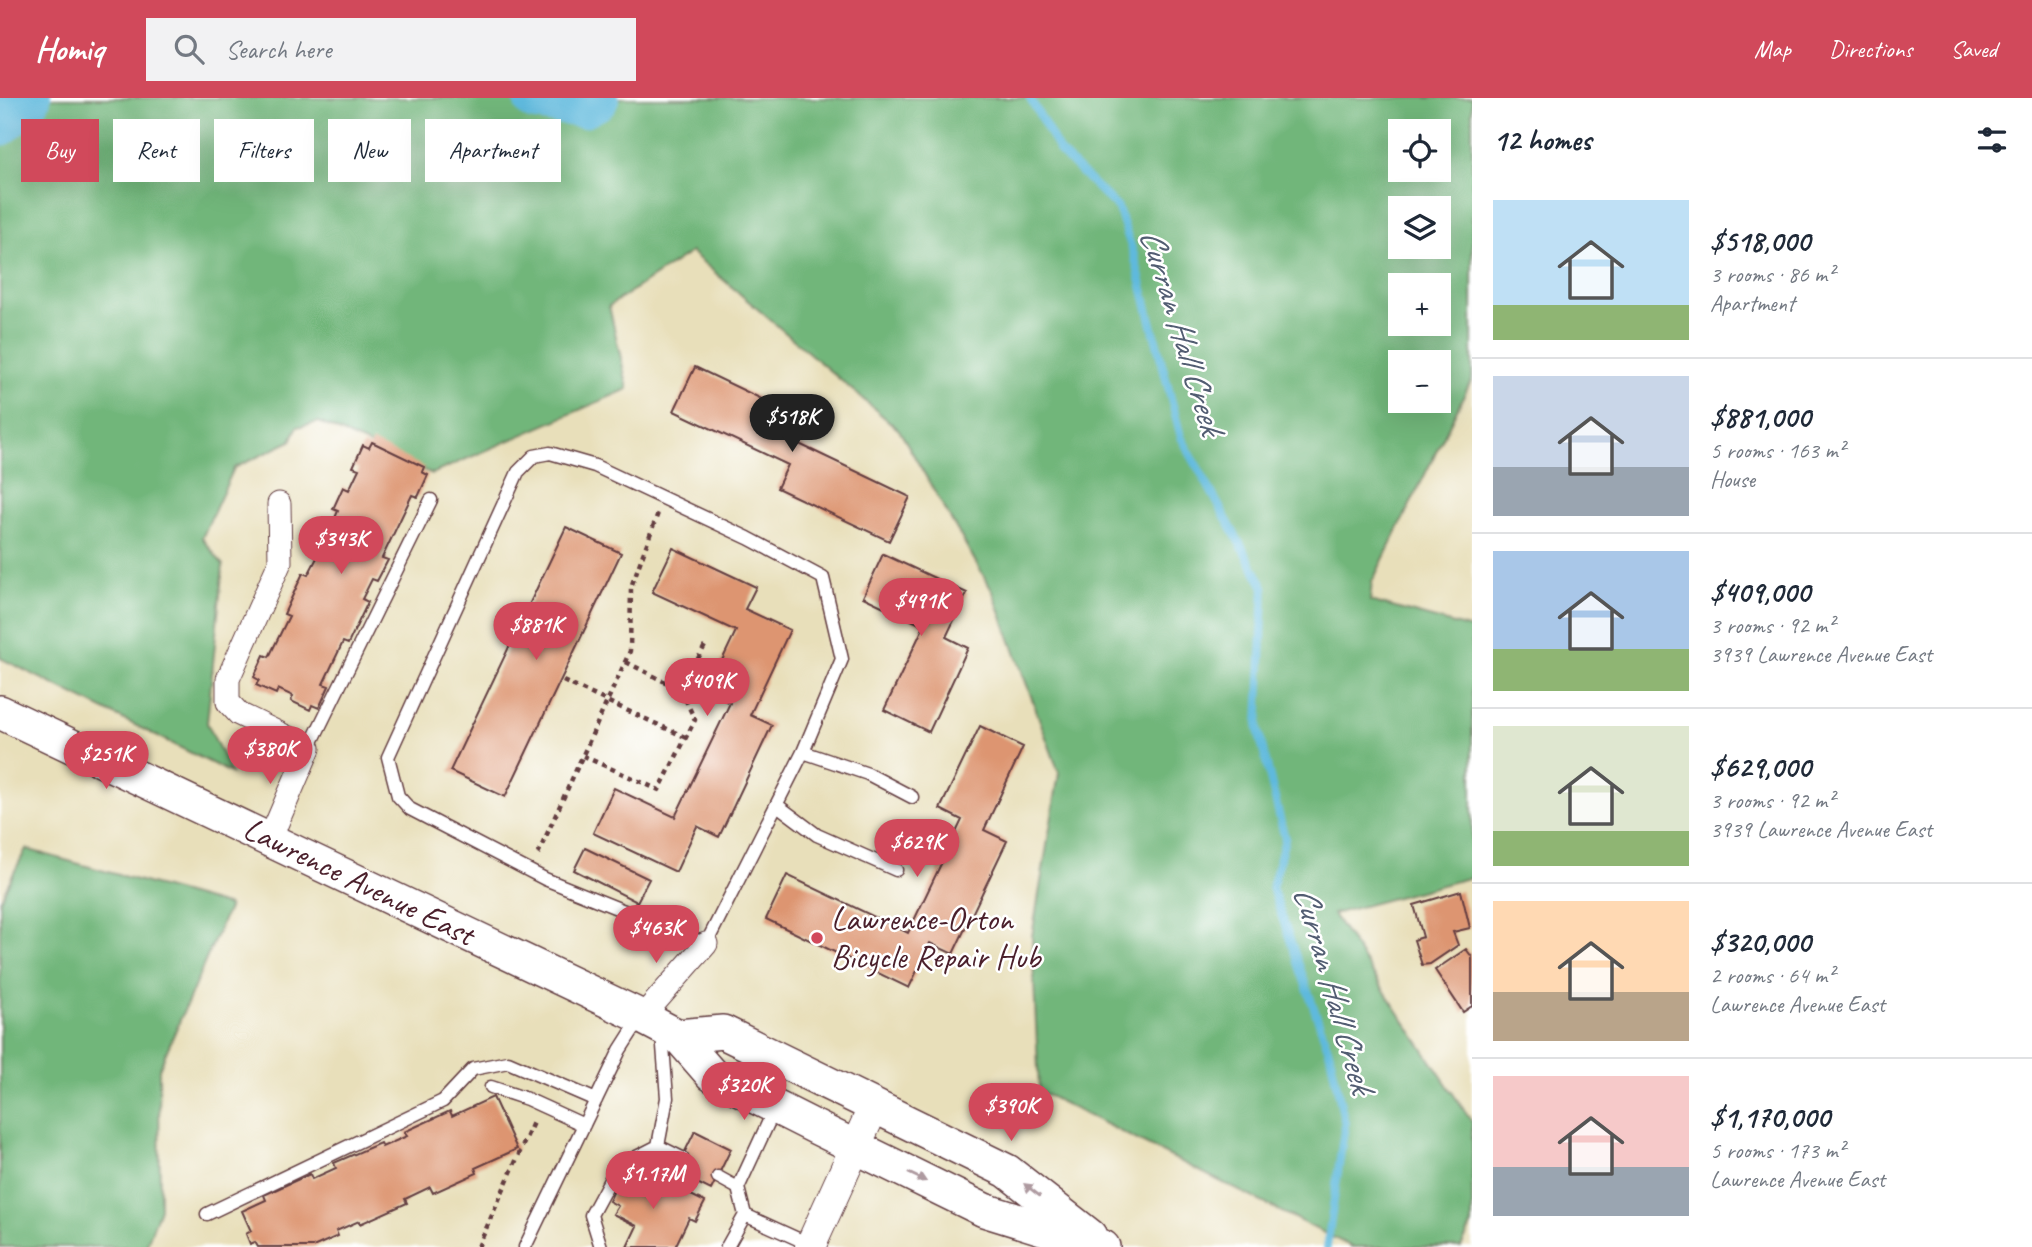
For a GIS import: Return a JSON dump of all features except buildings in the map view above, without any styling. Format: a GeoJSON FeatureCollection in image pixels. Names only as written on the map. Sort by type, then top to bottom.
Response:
{"type":"FeatureCollection","features":[{"type":"Feature","properties":{"kind":"main road","name":"Lawrence Avenue East"},"geometry":{"type":"LineString","coordinates":[[0,712],[235,821],[661,1027],[712,1075],[984,1210],[1104,1247]]}},
{"type":"Feature","properties":{"kind":"main road","name":"Lawrence Avenue East"},"geometry":{"type":"LineString","coordinates":[[661,1027],[723,1032],[1007,1171],[1104,1247]]}},
{"type":"Feature","properties":{"kind":"street"},"geometry":{"type":"LineString","coordinates":[[270,839],[309,748],[239,714],[228,702],[228,679],[280,562],[279,504]]}},
{"type":"Feature","properties":{"kind":"street"},"geometry":{"type":"LineString","coordinates":[[661,1027],[706,944]]}},
{"type":"Feature","properties":{"kind":"street"},"geometry":{"type":"LineString","coordinates":[[810,1246],[874,1106]]}},
{"type":"Feature","properties":{"kind":"lane"},"geometry":{"type":"LineString","coordinates":[[550,453],[595,466],[663,501],[748,538],[823,578],[842,659],[803,752],[706,944],[530,871],[410,809],[398,796],[388,757],[496,516],[526,462],[534,456],[550,453]]}},
{"type":"Feature","properties":{"kind":"lane"},"geometry":{"type":"LineString","coordinates":[[309,748],[431,500]]}},
{"type":"Feature","properties":{"kind":"lane"},"geometry":{"type":"LineString","coordinates":[[803,752],[868,774],[912,797]]}},
{"type":"Feature","properties":{"kind":"lane"},"geometry":{"type":"LineString","coordinates":[[777,805],[817,835],[896,870]]}},
{"type":"Feature","properties":{"kind":"lane"},"geometry":{"type":"LineString","coordinates":[[525,1247],[620,1049],[661,1027],[667,1098],[658,1146]]}},
{"type":"Feature","properties":{"kind":"lane"},"geometry":{"type":"LineString","coordinates":[[207,1214],[443,1101],[472,1069],[508,1062],[596,1100]]}},
{"type":"Feature","properties":{"kind":"lane"},"geometry":{"type":"LineString","coordinates":[[491,1087],[584,1125]]}},
{"type":"Feature","properties":{"kind":"lane"},"geometry":{"type":"LineString","coordinates":[[727,1247],[745,1214],[738,1188],[776,1107]]}},
{"type":"Feature","properties":{"kind":"lane"},"geometry":{"type":"LineString","coordinates":[[658,1146],[682,1158]]}},
{"type":"Feature","properties":{"kind":"lane"},"geometry":{"type":"LineString","coordinates":[[601,1247],[591,1215],[617,1167],[658,1146]]}},
{"type":"Feature","properties":{"kind":"lane"},"geometry":{"type":"LineString","coordinates":[[718,1177],[738,1188]]}},
{"type":"Feature","properties":{"kind":"lane"},"geometry":{"type":"LineString","coordinates":[[745,1214],[810,1246]]}},
{"type":"Feature","properties":{"kind":"path"},"geometry":{"type":"LineString","coordinates":[[530,871],[630,651],[631,587],[663,501]]}},
{"type":"Feature","properties":{"kind":"path"},"geometry":{"type":"LineString","coordinates":[[681,690],[706,642]]}},
{"type":"Feature","properties":{"kind":"path"},"geometry":{"type":"LineString","coordinates":[[583,756],[659,790],[695,720],[681,690],[625,662]]}},
{"type":"Feature","properties":{"kind":"path"},"geometry":{"type":"LineString","coordinates":[[563,681],[685,737]]}},
{"type":"Feature","properties":{"kind":"path"},"geometry":{"type":"LineString","coordinates":[[478,1247],[540,1105]]}},
{"type":"Feature","properties":{"kind":"green space"},"geometry":{"type":"Polygon","coordinates":[[[0,98],[1472,98],[1472,379],[1372,582],[1370,601],[1472,629],[1472,877],[1333,914],[1472,1122],[1472,1224],[1461,1247],[1352,1247],[1039,1091],[1032,936],[1059,773],[993,592],[899,430],[691,252],[609,306],[628,389],[432,474],[319,422],[297,427],[291,441],[234,468],[202,538],[223,565],[207,723],[231,773],[0,658],[0,98]]]}},
{"type":"Feature","properties":{"kind":"green space"},"geometry":{"type":"Polygon","coordinates":[[[26,849],[229,906],[159,1069],[160,1208],[146,1247],[0,1247],[0,900],[26,849]]]}},
{"type":"Feature","properties":{"kind":"waterway"},"geometry":{"type":"LineString","coordinates":[[0,123],[28,98]]}},
{"type":"Feature","properties":{"kind":"waterway"},"geometry":{"type":"LineString","coordinates":[[536,98],[583,105],[596,98]]}},
{"type":"Feature","properties":{"kind":"waterway","name":"Curran Hall Creek"},"geometry":{"type":"LineString","coordinates":[[1030,98],[1060,152],[1118,208],[1134,255],[1181,437],[1264,587],[1258,729],[1285,839],[1272,888],[1330,1054],[1345,1124],[1327,1247]]}},
{"type":"Feature","properties":{"kind":"place","name":"Lawrence-Orton Bicycle Repair Hub"},"geometry":{"type":"Point","coordinates":[817,938]}}]}
